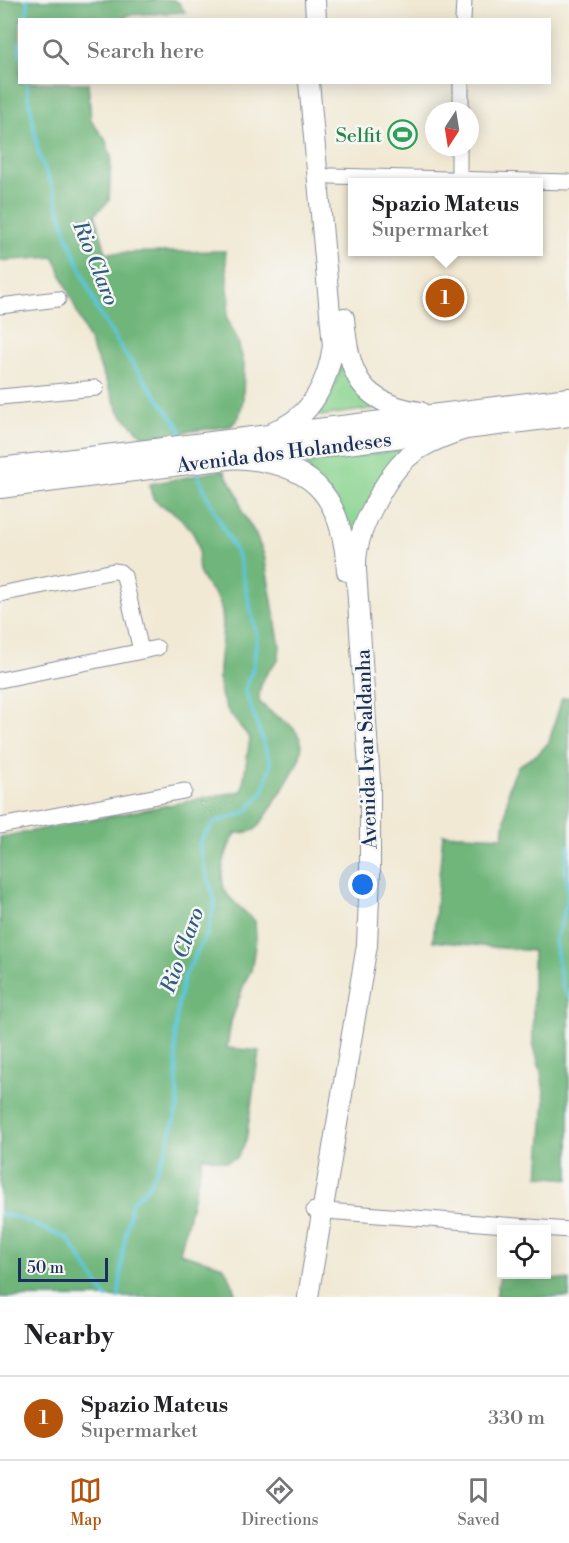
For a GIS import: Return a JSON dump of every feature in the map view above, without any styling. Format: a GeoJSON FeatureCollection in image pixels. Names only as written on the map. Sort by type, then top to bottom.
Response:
{"type":"FeatureCollection","features":[{"type":"Feature","properties":{"kind":"main road"},"geometry":{"type":"LineString","coordinates":[[302,0],[304,18]]}},
{"type":"Feature","properties":{"kind":"main road"},"geometry":{"type":"LineString","coordinates":[[315,0],[316,18]]}},
{"type":"Feature","properties":{"kind":"main road"},"geometry":{"type":"LineString","coordinates":[[214,442],[273,431],[297,419],[316,398],[330,362],[333,338],[309,84]]}},
{"type":"Feature","properties":{"kind":"main road"},"geometry":{"type":"LineString","coordinates":[[322,84],[347,351],[354,372],[368,391],[385,402],[412,410],[445,414]]}},
{"type":"Feature","properties":{"kind":"main road","name":"Avenida dos Holandeses"},"geometry":{"type":"LineString","coordinates":[[0,468],[569,398]]}},
{"type":"Feature","properties":{"kind":"main road","name":"Avenida dos Holandeses"},"geometry":{"type":"LineString","coordinates":[[0,488],[569,416]]}},
{"type":"Feature","properties":{"kind":"main road","name":"Avenida Ivar Saldanha"},"geometry":{"type":"LineString","coordinates":[[299,1297],[318,1211],[367,945],[370,783],[356,570],[357,552],[366,521],[393,471],[424,445],[466,429]]}},
{"type":"Feature","properties":{"kind":"main road","name":"Avenida Ivar Saldanha"},"geometry":{"type":"LineString","coordinates":[[230,458],[275,464],[290,468],[308,478],[319,487],[330,502],[340,526],[345,549],[361,782],[362,873],[359,944],[318,1211],[308,1297]]}},
{"type":"Feature","properties":{"kind":"street"},"geometry":{"type":"LineString","coordinates":[[463,18],[464,0]]}},
{"type":"Feature","properties":{"kind":"street"},"geometry":{"type":"LineString","coordinates":[[460,102],[461,84]]}},
{"type":"Feature","properties":{"kind":"street"},"geometry":{"type":"LineString","coordinates":[[459,156],[459,178]]}},
{"type":"Feature","properties":{"kind":"street"},"geometry":{"type":"LineString","coordinates":[[331,176],[395,178]]}},
{"type":"Feature","properties":{"kind":"street"},"geometry":{"type":"LineString","coordinates":[[543,182],[569,182]]}},
{"type":"Feature","properties":{"kind":"street"},"geometry":{"type":"LineString","coordinates":[[0,306],[58,300]]}},
{"type":"Feature","properties":{"kind":"street"},"geometry":{"type":"LineString","coordinates":[[0,397],[96,388]]}},
{"type":"Feature","properties":{"kind":"street"},"geometry":{"type":"LineString","coordinates":[[0,594],[114,571],[120,572],[124,576],[141,651]]}},
{"type":"Feature","properties":{"kind":"street"},"geometry":{"type":"LineString","coordinates":[[0,680],[157,648]]}},
{"type":"Feature","properties":{"kind":"street"},"geometry":{"type":"LineString","coordinates":[[0,826],[184,791]]}},
{"type":"Feature","properties":{"kind":"street"},"geometry":{"type":"LineString","coordinates":[[318,1211],[569,1230]]}},
{"type":"Feature","properties":{"kind":"green space"},"geometry":{"type":"Polygon","coordinates":[[[0,0],[174,0],[179,3],[185,12],[126,15],[127,18],[18,18],[18,84],[88,84],[91,121],[105,139],[111,156],[109,201],[95,214],[106,253],[225,251],[229,299],[227,318],[237,339],[244,364],[243,400],[239,417],[231,426],[144,437],[119,412],[54,257],[0,261],[0,0]]]}},
{"type":"Feature","properties":{"kind":"green space"},"geometry":{"type":"Polygon","coordinates":[[[343,362],[376,408],[321,416],[318,413],[333,389],[343,362]]]}},
{"type":"Feature","properties":{"kind":"green space"},"geometry":{"type":"Polygon","coordinates":[[[400,451],[353,544],[306,464],[400,451]]]}},
{"type":"Feature","properties":{"kind":"green space"},"geometry":{"type":"Polygon","coordinates":[[[223,470],[239,497],[242,512],[255,533],[264,555],[280,647],[278,661],[266,674],[262,684],[259,701],[288,724],[301,742],[298,762],[279,795],[254,830],[236,833],[226,854],[222,871],[227,894],[255,921],[256,939],[251,971],[245,981],[231,1022],[227,1048],[259,1051],[246,1141],[237,1158],[226,1162],[203,1156],[180,1253],[223,1266],[231,1280],[236,1297],[0,1297],[0,837],[242,791],[250,738],[230,714],[221,693],[219,667],[223,629],[220,604],[200,574],[198,546],[192,532],[178,516],[154,500],[150,484],[223,470]]]}},
{"type":"Feature","properties":{"kind":"green space"},"geometry":{"type":"Polygon","coordinates":[[[569,697],[569,1179],[539,1176],[545,1100],[541,1072],[533,1043],[533,951],[433,941],[443,834],[503,837],[509,787],[518,766],[538,754],[549,742],[562,698],[569,697]]]}},
{"type":"Feature","properties":{"kind":"green space"},"geometry":{"type":"Polygon","coordinates":[[[499,1279],[569,1280],[569,1297],[496,1297],[499,1279]]]}},
{"type":"Feature","properties":{"kind":"waterway","name":"Rio Claro"},"geometry":{"type":"LineString","coordinates":[[25,18],[27,0]]}},
{"type":"Feature","properties":{"kind":"waterway","name":"Rio Claro"},"geometry":{"type":"LineString","coordinates":[[26,84],[39,156],[53,188],[68,238],[98,311],[125,354],[178,425],[182,435]]}},
{"type":"Feature","properties":{"kind":"waterway","name":"Rio Claro"},"geometry":{"type":"LineString","coordinates":[[119,1297],[123,1250],[132,1202],[148,1187],[165,1152],[178,1107],[175,1033],[178,1004],[184,977],[208,932],[215,901],[199,843],[214,823],[246,812],[263,792],[271,764],[245,690],[253,668],[257,637],[239,558],[197,473]]}},
{"type":"Feature","properties":{"kind":"waterway"},"geometry":{"type":"LineString","coordinates":[[569,846],[566,864],[568,900],[555,942],[562,985],[569,997]]}},
{"type":"Feature","properties":{"kind":"waterway"},"geometry":{"type":"LineString","coordinates":[[0,1214],[16,1217],[68,1239],[106,1297]]}},
{"type":"Feature","properties":{"kind":"place","name":"Selfit"},"geometry":{"type":"Point","coordinates":[403,135]}},
{"type":"Feature","properties":{"kind":"place","name":"Spazio Mateus"},"geometry":{"type":"Point","coordinates":[445,298]}}]}
